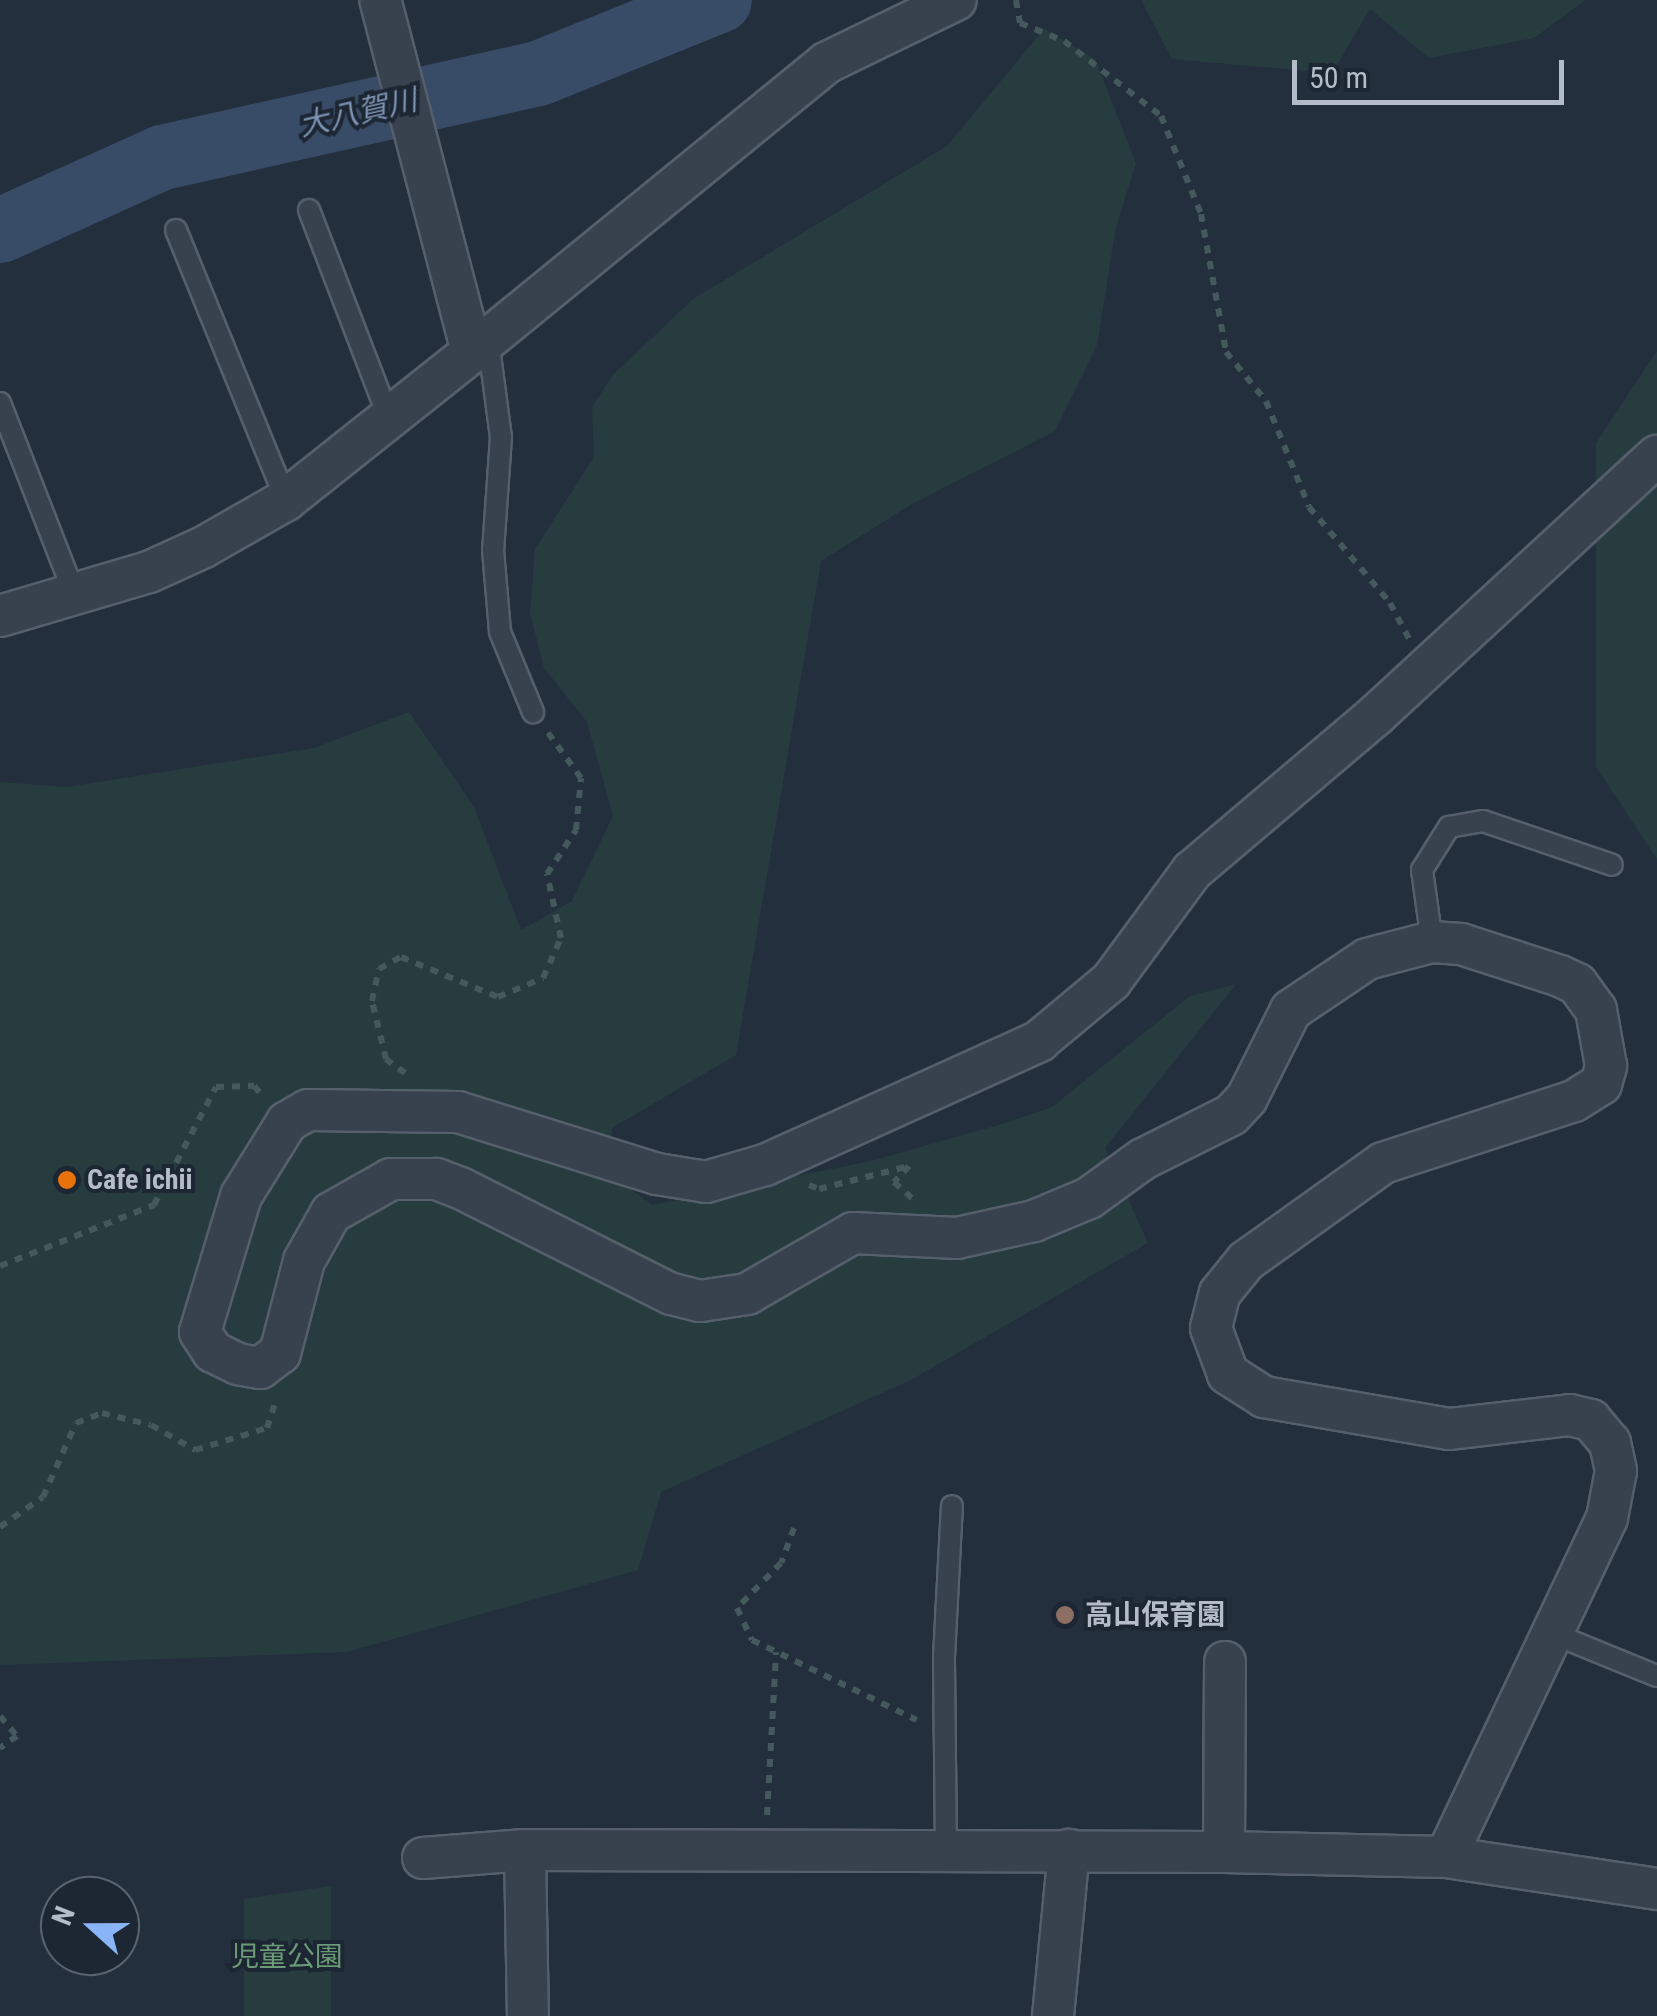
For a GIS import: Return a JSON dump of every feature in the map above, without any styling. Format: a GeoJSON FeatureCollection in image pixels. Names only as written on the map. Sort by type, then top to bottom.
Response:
{"type":"FeatureCollection","features":[{"type":"Feature","properties":{"kind":"street"},"geometry":{"type":"LineString","coordinates":[[0,616],[149,572],[286,500],[826,63],[956,0]]}},
{"type":"Feature","properties":{"kind":"street"},"geometry":{"type":"LineString","coordinates":[[385,16],[480,346]]}},
{"type":"Feature","properties":{"kind":"street"},"geometry":{"type":"LineString","coordinates":[[1446,1858],[1554,1634],[1615,1491],[1616,1456],[1603,1430],[1570,1415],[1449,1428],[1264,1398],[1228,1374],[1213,1346],[1214,1312],[1230,1276],[1353,1182],[1414,1149],[1574,1101],[1601,1084],[1606,1066],[1601,1025],[1578,984],[1488,950],[1432,942],[1367,959],[1311,992],[1278,1028],[1256,1082],[1231,1116],[1142,1158],[1089,1198],[990,1232],[957,1238],[918,1232],[853,1232],[747,1294],[700,1301],[671,1294],[460,1188],[436,1179],[392,1179],[331,1213],[304,1261],[280,1353],[260,1368],[238,1364],[214,1352],[200,1332],[241,1196],[287,1122],[308,1110],[458,1112],[684,1181],[734,1178],[1062,1026],[1112,981],[1192,871],[1426,670],[1657,456]]}},
{"type":"Feature","properties":{"kind":"street"},"geometry":{"type":"LineString","coordinates":[[1224,1852],[1225,1662]]}},
{"type":"Feature","properties":{"kind":"street"},"geometry":{"type":"LineString","coordinates":[[423,1858],[525,1850],[1224,1852],[1446,1858],[1657,1888]]}},
{"type":"Feature","properties":{"kind":"street"},"geometry":{"type":"LineString","coordinates":[[525,1850],[528,2016]]}},
{"type":"Feature","properties":{"kind":"street"},"geometry":{"type":"LineString","coordinates":[[1053,2016],[1069,1850]]}},
{"type":"Feature","properties":{"kind":"lane"},"geometry":{"type":"LineString","coordinates":[[308,210],[389,418]]}},
{"type":"Feature","properties":{"kind":"lane"},"geometry":{"type":"LineString","coordinates":[[176,230],[286,500]]}},
{"type":"Feature","properties":{"kind":"lane"},"geometry":{"type":"LineString","coordinates":[[480,346],[502,437],[493,550],[500,632],[533,712]]}},
{"type":"Feature","properties":{"kind":"lane"},"geometry":{"type":"LineString","coordinates":[[0,403],[74,593]]}},
{"type":"Feature","properties":{"kind":"lane"},"geometry":{"type":"LineString","coordinates":[[1432,942],[1422,870],[1449,827],[1483,822],[1612,864]]}},
{"type":"Feature","properties":{"kind":"lane"},"geometry":{"type":"LineString","coordinates":[[946,1852],[952,1506]]}},
{"type":"Feature","properties":{"kind":"lane"},"geometry":{"type":"LineString","coordinates":[[1554,1634],[1657,1676]]}},
{"type":"Feature","properties":{"kind":"path"},"geometry":{"type":"LineString","coordinates":[[1016,0],[1020,23],[1064,41],[1161,116],[1201,214],[1226,352],[1266,401],[1309,507],[1390,603],[1426,670]]}},
{"type":"Feature","properties":{"kind":"path"},"geometry":{"type":"LineString","coordinates":[[458,1112],[386,1059],[372,1002],[379,969],[401,957],[498,996],[543,978],[560,938],[547,874],[576,830],[581,778],[533,712]]}},
{"type":"Feature","properties":{"kind":"path"},"geometry":{"type":"LineString","coordinates":[[0,1266],[154,1205],[216,1087],[254,1086],[287,1122]]}},
{"type":"Feature","properties":{"kind":"path"},"geometry":{"type":"LineString","coordinates":[[765,1166],[818,1189],[909,1166],[894,1182],[914,1194],[918,1232]]}},
{"type":"Feature","properties":{"kind":"path"},"geometry":{"type":"LineString","coordinates":[[0,1527],[43,1497],[76,1422],[102,1412],[151,1424],[194,1450],[267,1428],[280,1353]]}},
{"type":"Feature","properties":{"kind":"path"},"geometry":{"type":"LineString","coordinates":[[794,1528],[781,1563],[737,1608],[752,1640],[946,1733]]}},
{"type":"Feature","properties":{"kind":"path"},"geometry":{"type":"LineString","coordinates":[[766,1851],[776,1652]]}},
{"type":"Feature","properties":{"kind":"path"},"geometry":{"type":"LineString","coordinates":[[0,1716],[17,1736],[0,1748]]}},
{"type":"Feature","properties":{"kind":"green space"},"geometry":{"type":"Polygon","coordinates":[[[1141,0],[1585,0],[1534,38],[1429,58],[1370,9],[1332,73],[1172,59],[1141,0]]]}},
{"type":"Feature","properties":{"kind":"green space"},"geometry":{"type":"Polygon","coordinates":[[[1044,29],[1095,59],[1136,163],[1116,227],[1097,345],[1055,431],[912,504],[821,561],[736,1055],[612,1128],[612,1176],[653,1205],[871,1161],[1002,1124],[1052,1107],[1190,996],[1236,984],[1105,1148],[1148,1243],[911,1380],[661,1492],[638,1570],[347,1652],[0,1665],[0,782],[67,787],[314,748],[409,712],[474,807],[521,930],[572,901],[613,816],[587,722],[544,668],[530,613],[535,549],[594,457],[592,407],[613,375],[693,299],[947,146],[1044,29]]]}},
{"type":"Feature","properties":{"kind":"green space"},"geometry":{"type":"Polygon","coordinates":[[[1657,351],[1657,859],[1596,767],[1596,443],[1657,351]]]}},
{"type":"Feature","properties":{"kind":"green space","name":"児童公園"},"geometry":{"type":"Polygon","coordinates":[[[331,1886],[331,2016],[244,2016],[244,1899],[331,1886]]]}},
{"type":"Feature","properties":{"kind":"waterway","name":"大八賀川"},"geometry":{"type":"LineString","coordinates":[[0,230],[162,157],[538,73],[719,0]]}},
{"type":"Feature","properties":{"kind":"place","name":"Cafe ichii"},"geometry":{"type":"Point","coordinates":[67,1180]}},
{"type":"Feature","properties":{"kind":"place","name":"高山保育園"},"geometry":{"type":"Point","coordinates":[1065,1615]}}]}
